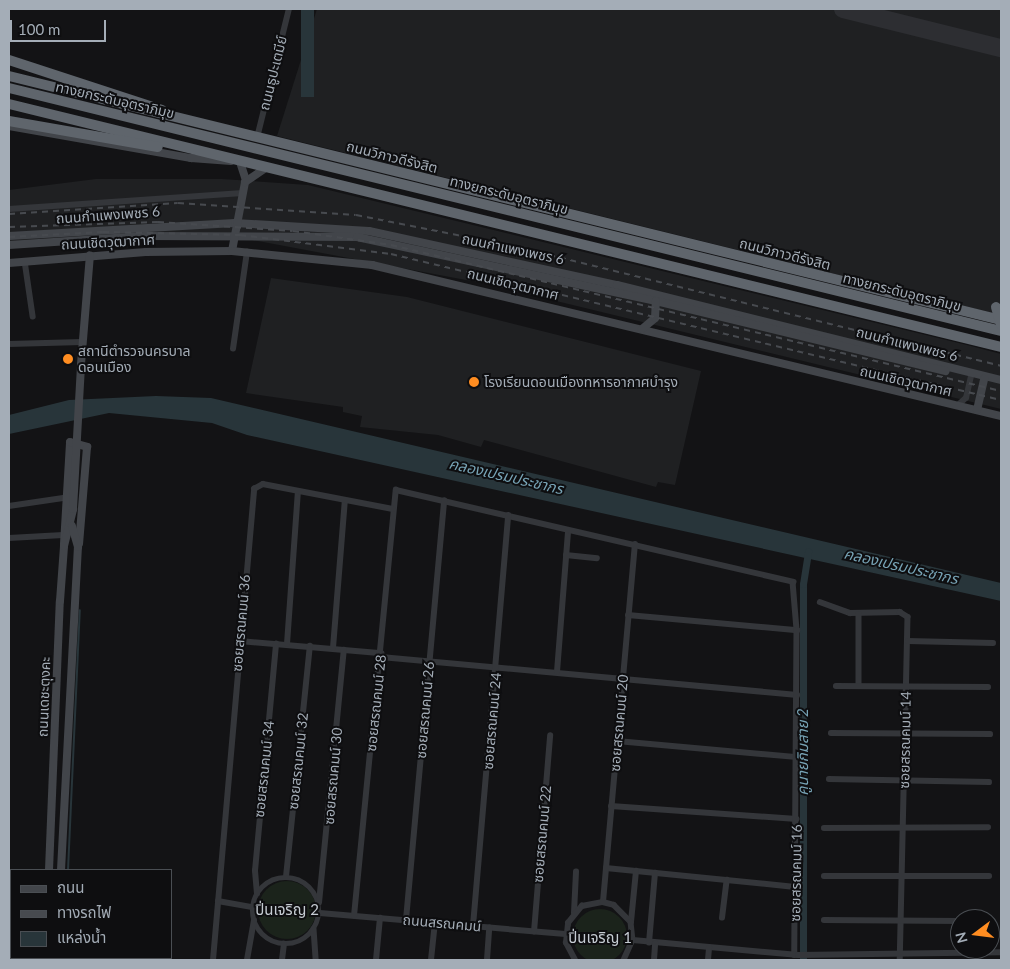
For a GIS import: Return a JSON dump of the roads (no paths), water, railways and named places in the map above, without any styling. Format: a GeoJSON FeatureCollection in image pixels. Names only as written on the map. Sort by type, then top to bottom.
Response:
{"type":"FeatureCollection","features":[{"type":"Feature","properties":{"kind":"highway"},"geometry":{"type":"LineString","coordinates":[[9,60],[203,124]]}},
{"type":"Feature","properties":{"kind":"highway","name":"ถนนวิภาวดีรังสิต"},"geometry":{"type":"LineString","coordinates":[[9,76],[1001,322]]}},
{"type":"Feature","properties":{"kind":"highway","name":"ทางยกระดับอุตราภิมุข"},"geometry":{"type":"LineString","coordinates":[[9,88],[1001,331]]}},
{"type":"Feature","properties":{"kind":"highway"},"geometry":{"type":"LineString","coordinates":[[9,102],[212,155],[1001,346]]}},
{"type":"Feature","properties":{"kind":"highway","name":"ทางยกระดับอุตราภิมุข"},"geometry":{"type":"LineString","coordinates":[[9,102],[1001,340]]}},
{"type":"Feature","properties":{"kind":"highway"},"geometry":{"type":"LineString","coordinates":[[9,110],[30,109]]}},
{"type":"Feature","properties":{"kind":"highway"},"geometry":{"type":"LineString","coordinates":[[9,121],[212,155]]}},
{"type":"Feature","properties":{"kind":"highway"},"geometry":{"type":"LineString","coordinates":[[996,307],[1001,322]]}},
{"type":"Feature","properties":{"kind":"main road"},"geometry":{"type":"LineString","coordinates":[[9,126],[191,158],[237,161],[244,187],[235,223],[232,251]]}},
{"type":"Feature","properties":{"kind":"main road"},"geometry":{"type":"LineString","coordinates":[[244,187],[266,168]]}},
{"type":"Feature","properties":{"kind":"main road","name":"ถนนกำแพงเพชร 6"},"geometry":{"type":"LineString","coordinates":[[9,236],[235,223],[326,225],[396,236],[617,285],[1001,382]]}},
{"type":"Feature","properties":{"kind":"main road","name":"ถนนกำแพงเพชร 6"},"geometry":{"type":"LineString","coordinates":[[9,245],[234,234],[357,237],[656,301],[971,377],[1001,382]]}},
{"type":"Feature","properties":{"kind":"main road","name":"ถนนเชิดวุฒากาศ"},"geometry":{"type":"LineString","coordinates":[[9,263],[90,255],[232,251],[372,265],[1001,416]]}},
{"type":"Feature","properties":{"kind":"main road","name":"ถนนเดชะตุงคะ"},"geometry":{"type":"LineString","coordinates":[[49,869],[64,546],[72,526],[82,342],[90,255]]}},
{"type":"Feature","properties":{"kind":"main road"},"geometry":{"type":"LineString","coordinates":[[642,329],[655,318],[656,301]]}},
{"type":"Feature","properties":{"kind":"main road"},"geometry":{"type":"LineString","coordinates":[[977,410],[984,378]]}},
{"type":"Feature","properties":{"kind":"main road"},"geometry":{"type":"LineString","coordinates":[[64,546],[67,444],[85,443],[78,547]]}},
{"type":"Feature","properties":{"kind":"main road","name":"ถนนเดชะตุงคะ"},"geometry":{"type":"LineString","coordinates":[[61,869],[78,547],[72,526]]}},
{"type":"Feature","properties":{"kind":"main road"},"geometry":{"type":"LineString","coordinates":[[45,959],[56,959]]}},
{"type":"Feature","properties":{"kind":"street","name":"ถนนธูปะเตมีย์"},"geometry":{"type":"LineString","coordinates":[[256,138],[289,9]]}},
{"type":"Feature","properties":{"kind":"street"},"geometry":{"type":"LineString","coordinates":[[9,209],[244,187]]}},
{"type":"Feature","properties":{"kind":"street"},"geometry":{"type":"LineString","coordinates":[[233,349],[247,252]]}},
{"type":"Feature","properties":{"kind":"street"},"geometry":{"type":"LineString","coordinates":[[25,261],[33,316]]}},
{"type":"Feature","properties":{"kind":"street"},"geometry":{"type":"LineString","coordinates":[[9,344],[82,342]]}},
{"type":"Feature","properties":{"kind":"street"},"geometry":{"type":"LineString","coordinates":[[957,406],[966,398],[971,377]]}},
{"type":"Feature","properties":{"kind":"street","name":"ซอยสรณคมน์ 36"},"geometry":{"type":"LineString","coordinates":[[213,960],[254,489],[260,484],[393,509]]}},
{"type":"Feature","properties":{"kind":"street","name":"ซอยสรณคมน์ 28"},"geometry":{"type":"LineString","coordinates":[[354,916],[396,490],[444,501]]}},
{"type":"Feature","properties":{"kind":"street"},"geometry":{"type":"LineString","coordinates":[[287,644],[298,491]]}},
{"type":"Feature","properties":{"kind":"street"},"geometry":{"type":"LineString","coordinates":[[9,506],[64,498]]}},
{"type":"Feature","properties":{"kind":"street"},"geometry":{"type":"LineString","coordinates":[[333,648],[345,500]]}},
{"type":"Feature","properties":{"kind":"street"},"geometry":{"type":"LineString","coordinates":[[444,501],[568,531],[635,544]]}},
{"type":"Feature","properties":{"kind":"street","name":"ซอยสรณคมน์ 26"},"geometry":{"type":"LineString","coordinates":[[406,920],[444,501]]}},
{"type":"Feature","properties":{"kind":"street","name":"ซอยสรณคมน์ 24"},"geometry":{"type":"LineString","coordinates":[[473,926],[497,666],[508,515]]}},
{"type":"Feature","properties":{"kind":"street"},"geometry":{"type":"LineString","coordinates":[[557,672],[568,531]]}},
{"type":"Feature","properties":{"kind":"street"},"geometry":{"type":"LineString","coordinates":[[9,538],[63,535]]}},
{"type":"Feature","properties":{"kind":"street","name":"ซอยสรณคมน์ 16"},"geometry":{"type":"LineString","coordinates":[[635,544],[793,582],[797,630],[795,887],[797,955]]}},
{"type":"Feature","properties":{"kind":"street","name":"ซอยสรณคมน์ 20"},"geometry":{"type":"LineString","coordinates":[[603,902],[635,544]]}},
{"type":"Feature","properties":{"kind":"street"},"geometry":{"type":"LineString","coordinates":[[566,555],[597,558]]}},
{"type":"Feature","properties":{"kind":"street","name":"ซอยสรณคมน์ 14"},"geometry":{"type":"LineString","coordinates":[[820,602],[859,614],[904,612],[908,641],[900,958]]}},
{"type":"Feature","properties":{"kind":"street"},"geometry":{"type":"LineString","coordinates":[[859,614],[859,686]]}},
{"type":"Feature","properties":{"kind":"street"},"geometry":{"type":"LineString","coordinates":[[628,615],[797,630]]}},
{"type":"Feature","properties":{"kind":"street"},"geometry":{"type":"LineString","coordinates":[[240,640],[797,695]]}},
{"type":"Feature","properties":{"kind":"street"},"geometry":{"type":"LineString","coordinates":[[908,641],[993,643]]}},
{"type":"Feature","properties":{"kind":"street","name":"ซอยสรณคมน์ 34"},"geometry":{"type":"LineString","coordinates":[[257,894],[254,871],[276,644]]}},
{"type":"Feature","properties":{"kind":"street","name":"ซอยสรณคมน์ 32"},"geometry":{"type":"LineString","coordinates":[[286,877],[310,646]]}},
{"type":"Feature","properties":{"kind":"street","name":"ซอยสรณคมน์ 30"},"geometry":{"type":"LineString","coordinates":[[319,903],[344,650]]}},
{"type":"Feature","properties":{"kind":"street"},"geometry":{"type":"LineString","coordinates":[[836,686],[907,688],[988,687]]}},
{"type":"Feature","properties":{"kind":"street"},"geometry":{"type":"LineString","coordinates":[[831,733],[990,734]]}},
{"type":"Feature","properties":{"kind":"street","name":"ซอยสรณคมน์ 22"},"geometry":{"type":"LineString","coordinates":[[534,932],[550,736]]}},
{"type":"Feature","properties":{"kind":"street"},"geometry":{"type":"LineString","coordinates":[[617,741],[797,757]]}},
{"type":"Feature","properties":{"kind":"street"},"geometry":{"type":"LineString","coordinates":[[829,779],[989,782]]}},
{"type":"Feature","properties":{"kind":"street"},"geometry":{"type":"LineString","coordinates":[[611,806],[797,819]]}},
{"type":"Feature","properties":{"kind":"street"},"geometry":{"type":"LineString","coordinates":[[824,828],[988,827]]}},
{"type":"Feature","properties":{"kind":"street"},"geometry":{"type":"LineString","coordinates":[[606,868],[795,887]]}},
{"type":"Feature","properties":{"kind":"street"},"geometry":{"type":"LineString","coordinates":[[624,960],[633,940],[631,922],[636,871]]}},
{"type":"Feature","properties":{"kind":"street"},"geometry":{"type":"LineString","coordinates":[[575,960],[565,934],[574,913],[576,872]]}},
{"type":"Feature","properties":{"kind":"street"},"geometry":{"type":"LineString","coordinates":[[654,960],[652,943],[655,873]]}},
{"type":"Feature","properties":{"kind":"street"},"geometry":{"type":"LineString","coordinates":[[824,876],[902,874],[989,876]]}},
{"type":"Feature","properties":{"kind":"street"},"geometry":{"type":"LineString","coordinates":[[247,960],[254,921],[253,907],[257,894],[269,882],[286,877],[307,884],[319,903],[320,912],[314,929],[316,960]]}},
{"type":"Feature","properties":{"kind":"street"},"geometry":{"type":"LineString","coordinates":[[722,918],[727,880]]}},
{"type":"Feature","properties":{"kind":"street"},"geometry":{"type":"LineString","coordinates":[[218,901],[253,907]]}},
{"type":"Feature","properties":{"kind":"street"},"geometry":{"type":"LineString","coordinates":[[574,913],[603,902],[614,905],[631,922]]}},
{"type":"Feature","properties":{"kind":"street","name":"ถนนสรณคมน์"},"geometry":{"type":"LineString","coordinates":[[320,912],[565,934]]}},
{"type":"Feature","properties":{"kind":"street"},"geometry":{"type":"LineString","coordinates":[[376,960],[380,918]]}},
{"type":"Feature","properties":{"kind":"street"},"geometry":{"type":"LineString","coordinates":[[824,920],[950,921]]}},
{"type":"Feature","properties":{"kind":"street"},"geometry":{"type":"LineString","coordinates":[[254,921],[265,937],[284,944],[301,941],[314,929]]}},
{"type":"Feature","properties":{"kind":"street"},"geometry":{"type":"LineString","coordinates":[[431,960],[434,923]]}},
{"type":"Feature","properties":{"kind":"street"},"geometry":{"type":"LineString","coordinates":[[487,960],[489,928]]}},
{"type":"Feature","properties":{"kind":"street"},"geometry":{"type":"LineString","coordinates":[[633,940],[709,948],[762,957],[806,955],[900,958],[950,957]]}},
{"type":"Feature","properties":{"kind":"street"},"geometry":{"type":"LineString","coordinates":[[282,960],[284,944]]}},
{"type":"Feature","properties":{"kind":"street"},"geometry":{"type":"LineString","coordinates":[[708,960],[709,948]]}},
{"type":"Feature","properties":{"kind":"water"},"geometry":{"type":"Polygon","coordinates":[[[301,9],[314,9],[314,97],[301,97],[301,9]]]}},
{"type":"Feature","properties":{"kind":"water","name":"คลองเปรมประชากร"},"geometry":{"type":"Polygon","coordinates":[[[156,396],[211,398],[1001,583],[1001,601],[247,435],[212,423],[109,413],[9,434],[9,415],[69,400],[156,396]]]}},
{"type":"Feature","properties":{"kind":"waterway","name":"คูนายกิมสาย 2"},"geometry":{"type":"LineString","coordinates":[[803,960],[803,584],[808,551]]}},
{"type":"Feature","properties":{"kind":"waterway"},"geometry":{"type":"LineString","coordinates":[[68,869],[80,610]]}},
{"type":"Feature","properties":{"kind":"railway"},"geometry":{"type":"LineString","coordinates":[[9,214],[178,203],[356,215],[517,247],[1001,366]]}},
{"type":"Feature","properties":{"kind":"railway"},"geometry":{"type":"LineString","coordinates":[[9,227],[158,222],[293,231],[391,245],[1001,391]]}},
{"type":"Feature","properties":{"kind":"railway"},"geometry":{"type":"LineString","coordinates":[[9,237],[103,232],[240,235],[391,254],[1001,400]]}},
{"type":"Feature","properties":{"kind":"place","name":"สถานีตำรวจนครบาล ดอนเมือง"},"geometry":{"type":"Point","coordinates":[68,359]}},
{"type":"Feature","properties":{"kind":"place","name":"โรงเรียนดอนเมืองทหารอากาศบำรุง"},"geometry":{"type":"Point","coordinates":[474,382]}},
{"type":"Feature","properties":{"kind":"district","name":"ปิ่นเจริญ 2"},"geometry":{"type":"Point","coordinates":[287,910]}},
{"type":"Feature","properties":{"kind":"district","name":"ปิ่นเจริญ 1"},"geometry":{"type":"Point","coordinates":[600,938]}}]}
